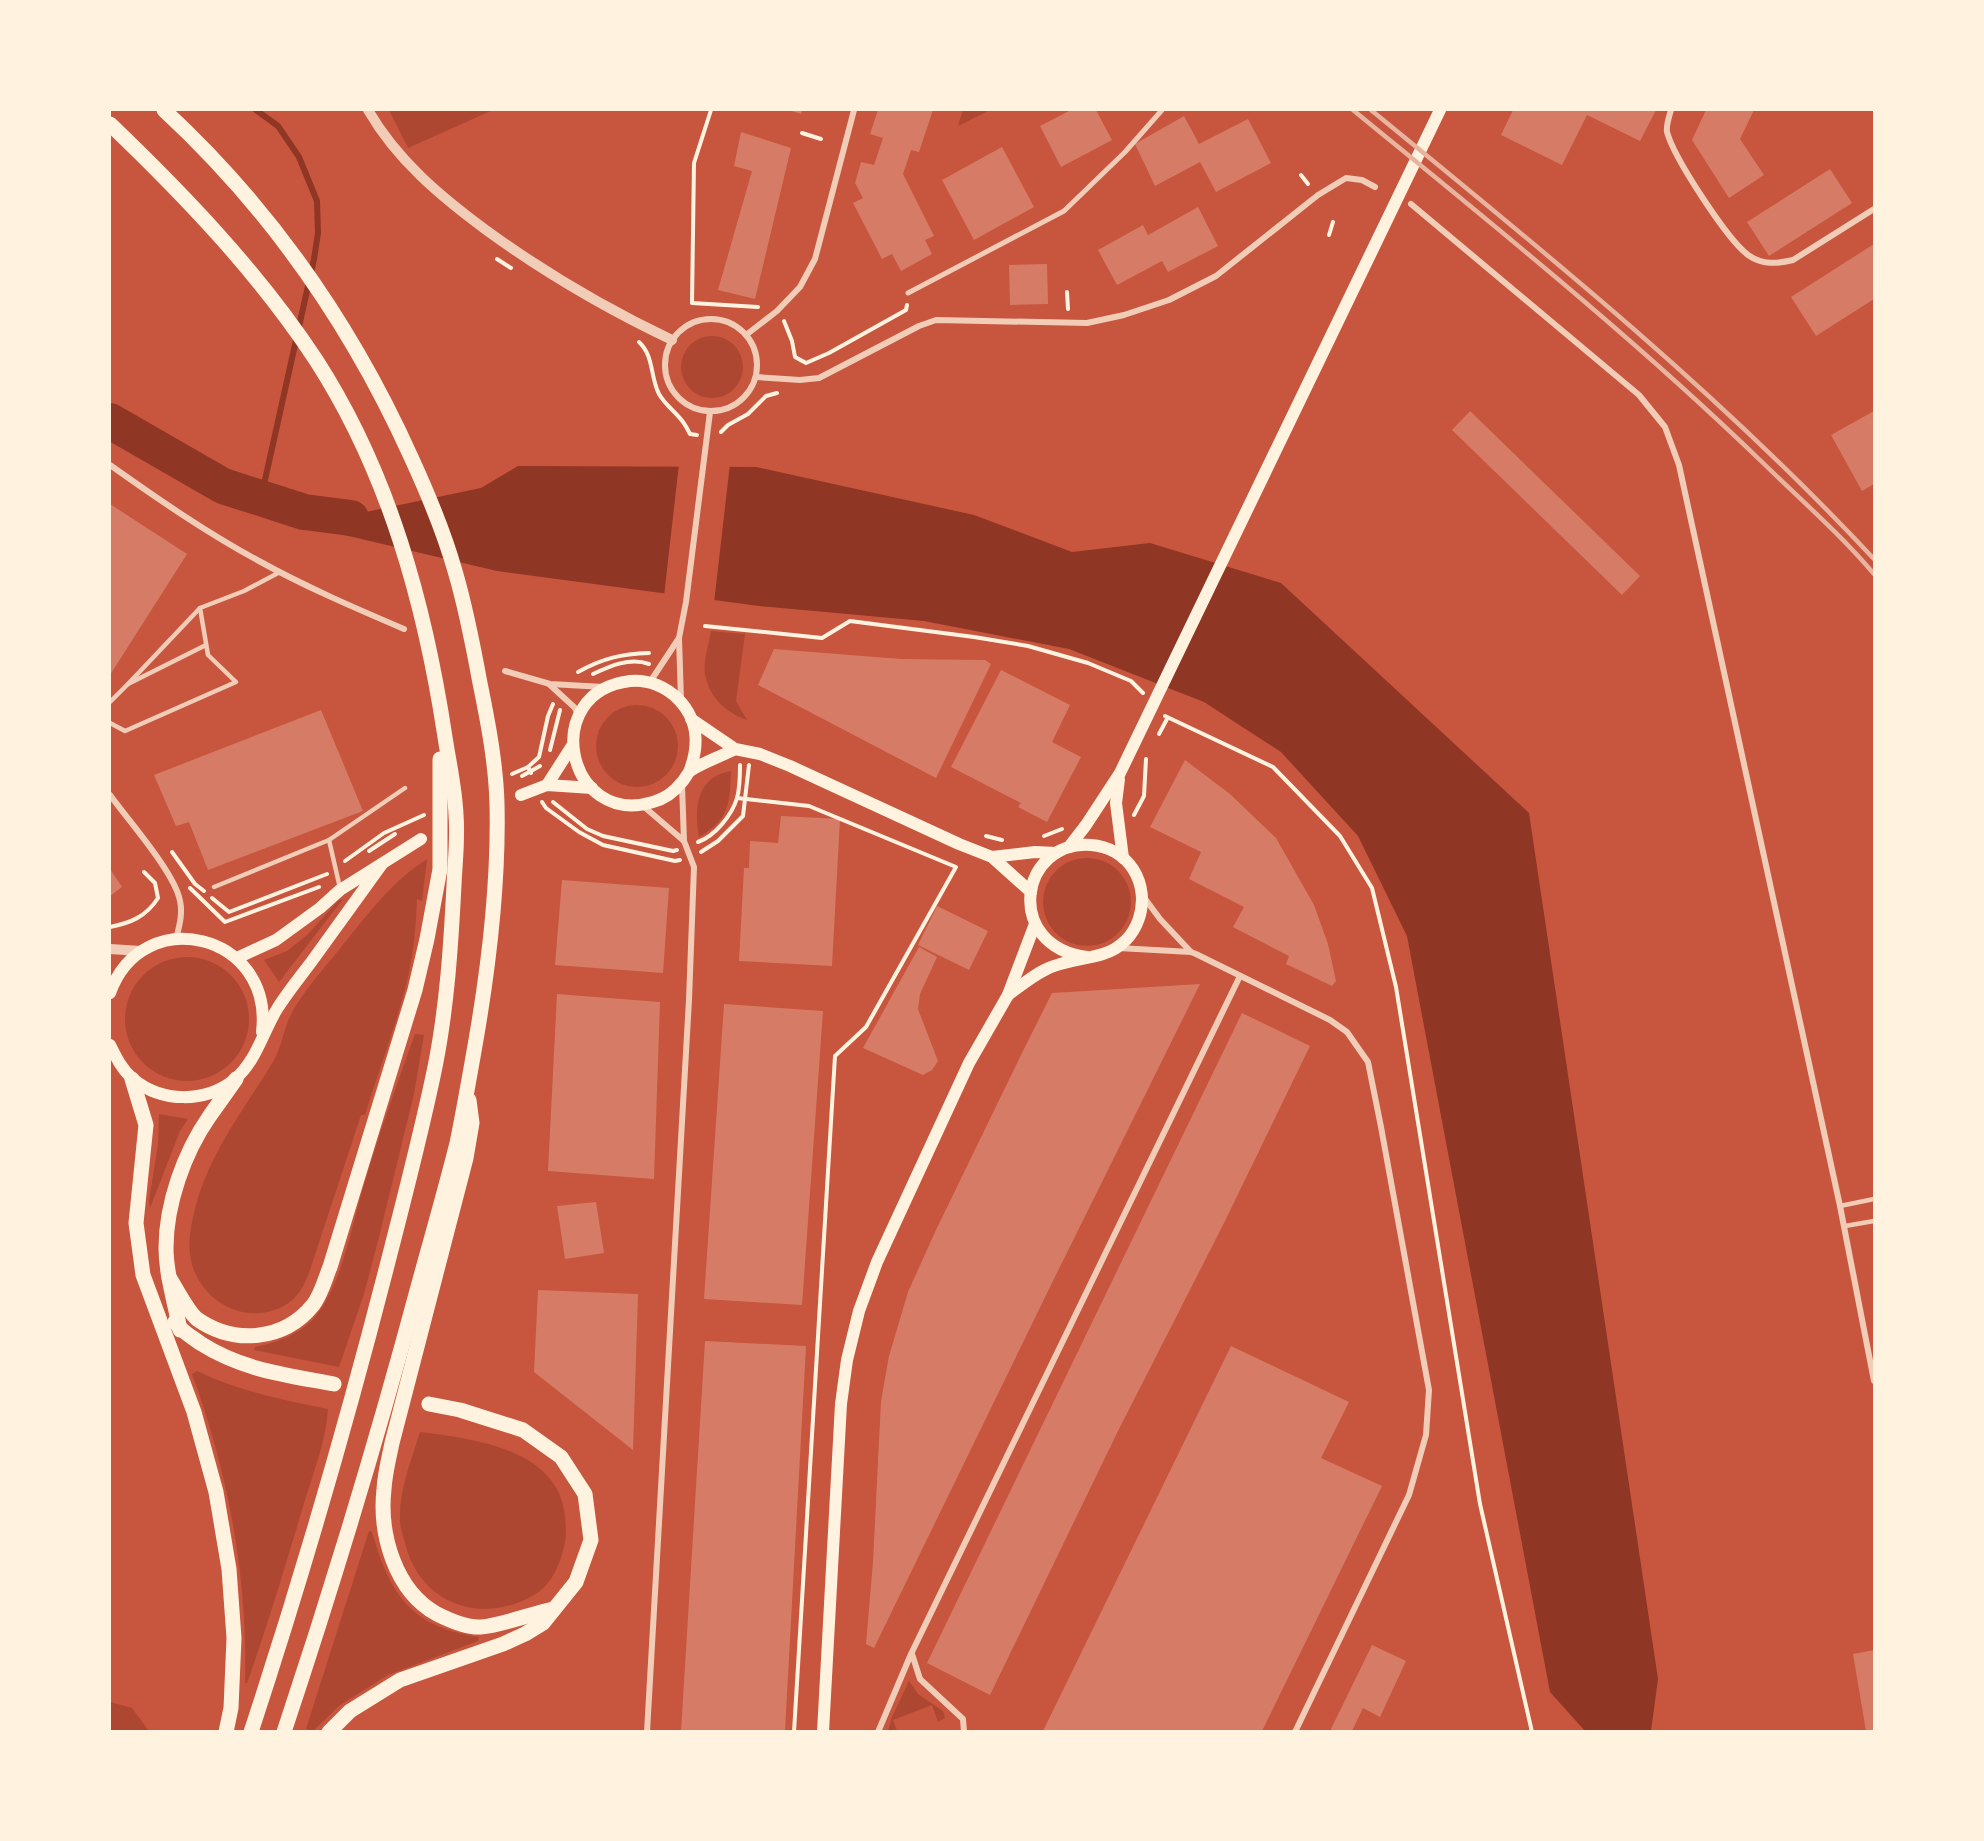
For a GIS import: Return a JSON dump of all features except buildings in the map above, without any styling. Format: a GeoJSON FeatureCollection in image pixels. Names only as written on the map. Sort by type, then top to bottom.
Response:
{"type":"FeatureCollection","features":[{"type":"Feature","properties":{"kind":"highway"},"geometry":{"type":"LineString","coordinates":[[164,110],[186,130],[270,222],[298,258],[334,311],[395,420],[424,485],[454,566],[469,622],[497,799],[497,860],[492,927],[481,1009],[457,1141],[396,1369],[317,1631],[284,1731]]}},
{"type":"Feature","properties":{"kind":"highway"},"geometry":{"type":"LineString","coordinates":[[110,124],[210,223],[256,278],[316,360],[358,437],[392,512],[419,602],[437,681],[457,815],[451,941],[436,1064],[363,1363],[287,1622],[251,1731]]}},
{"type":"Feature","properties":{"kind":"highway"},"geometry":{"type":"LineString","coordinates":[[169,1277],[196,1318],[230,1335],[264,1336],[289,1326],[314,1304],[330,1268],[415,990],[427,939],[440,869],[441,785],[437,681]]}},
{"type":"Feature","properties":{"kind":"highway"},"geometry":{"type":"LineString","coordinates":[[132,1079],[146,1125],[136,1223],[143,1275],[194,1412],[216,1492],[229,1569],[234,1638],[231,1708],[226,1731]]}},
{"type":"Feature","properties":{"kind":"highway"},"geometry":{"type":"LineString","coordinates":[[180,1330],[169,1277],[166,1248],[168,1220],[177,1184],[189,1154],[209,1116],[236,1079]]}},
{"type":"Feature","properties":{"kind":"highway"},"geometry":{"type":"LineString","coordinates":[[467,1087],[472,1123],[466,1158],[392,1443],[384,1489],[384,1509],[391,1552],[406,1588],[433,1611],[446,1618],[480,1627],[553,1609]]}},
{"type":"Feature","properties":{"kind":"highway"},"geometry":{"type":"LineString","coordinates":[[143,1275],[180,1330],[214,1351],[252,1368],[334,1384]]}},
{"type":"Feature","properties":{"kind":"highway"},"geometry":{"type":"LineString","coordinates":[[329,1731],[357,1707],[400,1680],[503,1644],[543,1623],[576,1582],[591,1540],[585,1494],[561,1457],[523,1430],[460,1410],[429,1404]]}},
{"type":"Feature","properties":{"kind":"main road"},"geometry":{"type":"LineString","coordinates":[[1069,847],[1120,773],[1440,110]]}},
{"type":"Feature","properties":{"kind":"main road"},"geometry":{"type":"LineString","coordinates":[[686,777],[696,746],[696,732],[692,719],[681,702],[666,690],[649,682],[628,681],[607,687],[586,704],[573,730],[572,746],[578,769],[591,788],[615,802],[642,805],[660,800],[676,789],[686,777],[735,749]]}},
{"type":"Feature","properties":{"kind":"main road"},"geometry":{"type":"LineString","coordinates":[[692,719],[735,749],[760,754],[790,766],[992,857],[1031,891]]}},
{"type":"Feature","properties":{"kind":"main road"},"geometry":{"type":"LineString","coordinates":[[547,785],[572,746]]}},
{"type":"Feature","properties":{"kind":"main road"},"geometry":{"type":"LineString","coordinates":[[1120,773],[1116,803],[1123,858]]}},
{"type":"Feature","properties":{"kind":"main road"},"geometry":{"type":"LineString","coordinates":[[521,795],[547,785],[591,788]]}},
{"type":"Feature","properties":{"kind":"main road"},"geometry":{"type":"LineString","coordinates":[[237,958],[276,940],[320,908],[340,890],[421,839]]}},
{"type":"Feature","properties":{"kind":"main road"},"geometry":{"type":"LineString","coordinates":[[1008,995],[1052,966],[1102,954],[1117,948],[1129,938],[1137,925],[1142,910],[1142,895],[1139,881],[1132,868],[1111,850],[1098,845],[1083,844],[1056,853],[1044,863],[1035,876],[1031,891],[1031,908],[1035,924],[1044,938],[1056,948],[1071,955],[1087,957]]}},
{"type":"Feature","properties":{"kind":"main road"},"geometry":{"type":"LineString","coordinates":[[992,857],[1035,852],[1056,853]]}},
{"type":"Feature","properties":{"kind":"main road"},"geometry":{"type":"LineString","coordinates":[[110,1045],[118,1062],[132,1079],[151,1091],[173,1097],[195,1097],[217,1091],[236,1079],[251,1061],[277,1009],[382,864]]}},
{"type":"Feature","properties":{"kind":"main road"},"geometry":{"type":"LineString","coordinates":[[823,1731],[841,1404],[847,1360],[859,1311],[877,1262],[969,1063],[1008,995],[1035,924]]}},
{"type":"Feature","properties":{"kind":"main road"},"geometry":{"type":"LineString","coordinates":[[110,993],[114,981],[125,964],[141,951],[158,943],[176,939],[198,939],[219,946],[237,958],[251,975],[261,995],[264,1017],[261,1039]]}},
{"type":"Feature","properties":{"kind":"street"},"geometry":{"type":"LineString","coordinates":[[368,110],[404,160],[435,190],[467,216],[531,262],[640,325],[672,340]]}},
{"type":"Feature","properties":{"kind":"street"},"geometry":{"type":"LineString","coordinates":[[746,336],[777,311],[800,287],[815,259],[854,110]]}},
{"type":"Feature","properties":{"kind":"street"},"geometry":{"type":"LineString","coordinates":[[908,293],[1064,212],[1125,152],[1162,110]]}},
{"type":"Feature","properties":{"kind":"street"},"geometry":{"type":"LineString","coordinates":[[1671,110],[1666,129],[1672,147],[1723,229],[1748,255],[1764,263],[1793,260],[1875,209]]}},
{"type":"Feature","properties":{"kind":"street"},"geometry":{"type":"LineString","coordinates":[[756,377],[800,380],[819,378],[919,326],[936,320],[1088,323],[1124,315],[1169,300],[1216,276],[1318,195],[1346,178],[1362,180],[1375,187]]}},
{"type":"Feature","properties":{"kind":"street"},"geometry":{"type":"LineString","coordinates":[[1411,204],[1639,395],[1665,427],[1679,465],[1845,1226],[1875,1381]]}},
{"type":"Feature","properties":{"kind":"street"},"geometry":{"type":"LineString","coordinates":[[708,320],[726,322],[737,327],[746,336],[756,355],[756,377],[749,391],[739,402],[725,410],[710,412],[684,403],[674,393],[667,381],[666,360],[672,340],[680,331],[690,324],[708,320]]}},
{"type":"Feature","properties":{"kind":"street"},"geometry":{"type":"LineString","coordinates":[[681,702],[679,638],[686,602],[704,445],[710,412]]}},
{"type":"Feature","properties":{"kind":"street"},"geometry":{"type":"LineString","coordinates":[[110,465],[209,532],[280,572],[404,629]]}},
{"type":"Feature","properties":{"kind":"street"},"geometry":{"type":"LineString","coordinates":[[649,682],[679,638]]}},
{"type":"Feature","properties":{"kind":"street"},"geometry":{"type":"LineString","coordinates":[[505,672],[550,684],[607,687]]}},
{"type":"Feature","properties":{"kind":"street"},"geometry":{"type":"LineString","coordinates":[[550,684],[574,707],[579,715]]}},
{"type":"Feature","properties":{"kind":"street"},"geometry":{"type":"LineString","coordinates":[[647,1731],[691,955],[694,867],[684,841],[686,777]]}},
{"type":"Feature","properties":{"kind":"street"},"geometry":{"type":"LineString","coordinates":[[110,795],[175,885],[181,907],[176,939]]}},
{"type":"Feature","properties":{"kind":"street"},"geometry":{"type":"LineString","coordinates":[[642,805],[684,841]]}},
{"type":"Feature","properties":{"kind":"street"},"geometry":{"type":"LineString","coordinates":[[1142,895],[1160,919],[1191,952],[1330,1020],[1347,1032],[1368,1062],[1381,1126],[1429,1390],[1426,1435],[1409,1495],[1295,1731]]}},
{"type":"Feature","properties":{"kind":"street"},"geometry":{"type":"LineString","coordinates":[[1117,948],[1191,952]]}},
{"type":"Feature","properties":{"kind":"street"},"geometry":{"type":"LineString","coordinates":[[110,949],[141,951]]}},
{"type":"Feature","properties":{"kind":"street"},"geometry":{"type":"LineString","coordinates":[[878,1731],[911,1654],[1240,976]]}},
{"type":"Feature","properties":{"kind":"street"},"geometry":{"type":"LineString","coordinates":[[911,1654],[920,1679],[963,1719],[964,1731]]}},
{"type":"Feature","properties":{"kind":"lane"},"geometry":{"type":"LineString","coordinates":[[110,702],[200,608],[244,591],[280,572]]}},
{"type":"Feature","properties":{"kind":"lane"},"geometry":{"type":"LineString","coordinates":[[110,723],[125,731],[237,682],[208,655],[200,608]]}},
{"type":"Feature","properties":{"kind":"lane"},"geometry":{"type":"LineString","coordinates":[[128,684],[206,645]]}},
{"type":"Feature","properties":{"kind":"lane"},"geometry":{"type":"LineString","coordinates":[[110,692],[116,696]]}},
{"type":"Feature","properties":{"kind":"lane"},"geometry":{"type":"LineString","coordinates":[[214,887],[329,840],[405,788]]}},
{"type":"Feature","properties":{"kind":"lane"},"geometry":{"type":"LineString","coordinates":[[329,840],[340,890]]}},
{"type":"Feature","properties":{"kind":"lane"},"geometry":{"type":"LineString","coordinates":[[1840,1206],[1875,1199]]}},
{"type":"Feature","properties":{"kind":"lane"},"geometry":{"type":"LineString","coordinates":[[1845,1226],[1875,1221]]}},
{"type":"Feature","properties":{"kind":"path"},"geometry":{"type":"LineString","coordinates":[[711,110],[694,163],[692,303],[759,307]]}},
{"type":"Feature","properties":{"kind":"path"},"geometry":{"type":"LineString","coordinates":[[802,134],[820,139]]}},
{"type":"Feature","properties":{"kind":"path"},"geometry":{"type":"LineString","coordinates":[[1301,175],[1308,184]]}},
{"type":"Feature","properties":{"kind":"path"},"geometry":{"type":"LineString","coordinates":[[1329,235],[1334,222]]}},
{"type":"Feature","properties":{"kind":"path"},"geometry":{"type":"LineString","coordinates":[[1067,292],[1068,309]]}},
{"type":"Feature","properties":{"kind":"path"},"geometry":{"type":"LineString","coordinates":[[777,311],[784,320],[795,357],[806,363]]}},
{"type":"Feature","properties":{"kind":"path"},"geometry":{"type":"LineString","coordinates":[[719,438],[728,424],[748,414],[766,396],[785,393]]}},
{"type":"Feature","properties":{"kind":"path"},"geometry":{"type":"LineString","coordinates":[[705,626],[822,638],[850,621],[1018,644],[1088,663],[1131,681],[1146,696]]}},
{"type":"Feature","properties":{"kind":"path"},"geometry":{"type":"LineString","coordinates":[[578,672],[594,663],[622,654],[649,653]]}},
{"type":"Feature","properties":{"kind":"path"},"geometry":{"type":"LineString","coordinates":[[592,674],[614,664],[628,662],[650,664]]}},
{"type":"Feature","properties":{"kind":"path"},"geometry":{"type":"LineString","coordinates":[[541,772],[540,766],[550,751],[560,710]]}},
{"type":"Feature","properties":{"kind":"path"},"geometry":{"type":"LineString","coordinates":[[1160,711],[1167,719],[1215,738],[1273,767],[1340,836],[1372,888],[1396,987],[1480,1504],[1532,1731]]}},
{"type":"Feature","properties":{"kind":"path"},"geometry":{"type":"LineString","coordinates":[[1156,737],[1167,719]]}},
{"type":"Feature","properties":{"kind":"path"},"geometry":{"type":"LineString","coordinates":[[1130,823],[1144,796],[1146,756]]}},
{"type":"Feature","properties":{"kind":"path"},"geometry":{"type":"LineString","coordinates":[[699,842],[723,824],[737,798],[740,768]]}},
{"type":"Feature","properties":{"kind":"path"},"geometry":{"type":"LineString","coordinates":[[737,798],[809,806],[957,867],[866,1027],[835,1056],[794,1731]]}},
{"type":"Feature","properties":{"kind":"path"},"geometry":{"type":"LineString","coordinates":[[550,800],[587,829],[603,836],[673,851]]}},
{"type":"Feature","properties":{"kind":"path"},"geometry":{"type":"LineString","coordinates":[[1040,837],[1066,826]]}},
{"type":"Feature","properties":{"kind":"path"},"geometry":{"type":"LineString","coordinates":[[978,834],[1006,841]]}},
{"type":"Feature","properties":{"kind":"path"},"geometry":{"type":"LineString","coordinates":[[110,927],[135,919],[150,911],[158,898],[154,883],[144,872]]}},
{"type":"Feature","properties":{"kind":"shaded area"},"geometry":{"type":"Polygon","coordinates":[[[389,110],[493,110],[408,148],[389,110]]]}},
{"type":"Feature","properties":{"kind":"shaded area"},"geometry":{"type":"Polygon","coordinates":[[[963,110],[990,110],[958,126],[963,110]]]}},
{"type":"Feature","properties":{"kind":"shaded area"},"geometry":{"type":"Polygon","coordinates":[[[712,336],[734,345],[743,367],[734,389],[712,398],[690,389],[681,367],[690,345],[712,336]]]}},
{"type":"Feature","properties":{"kind":"shaded area"},"geometry":{"type":"Polygon","coordinates":[[[518,466],[756,467],[974,515],[1072,552],[1150,543],[1281,583],[1529,813],[1658,1679],[1651,1731],[1585,1731],[1550,1692],[1407,936],[1358,836],[1281,752],[1204,702],[1069,649],[924,621],[759,606],[497,571],[319,529],[285,492],[361,513],[481,488],[518,466]]]}},
{"type":"Feature","properties":{"kind":"shaded area"},"geometry":{"type":"Polygon","coordinates":[[[711,631],[745,634],[736,701],[747,720],[732,713],[710,690],[705,674],[705,664],[711,631]]]}},
{"type":"Feature","properties":{"kind":"shaded area"},"geometry":{"type":"Polygon","coordinates":[[[637,705],[653,708],[666,717],[675,730],[678,746],[675,762],[666,775],[653,784],[637,787],[621,784],[608,775],[599,762],[596,746],[599,730],[608,717],[621,708],[637,705]]]}},
{"type":"Feature","properties":{"kind":"shaded area"},"geometry":{"type":"Polygon","coordinates":[[[731,771],[726,810],[717,824],[699,837],[697,815],[700,795],[711,780],[719,774],[731,771]]]}},
{"type":"Feature","properties":{"kind":"shaded area"},"geometry":{"type":"Polygon","coordinates":[[[1087,858],[1104,862],[1118,871],[1127,885],[1131,902],[1127,919],[1118,933],[1104,942],[1087,946],[1070,942],[1056,933],[1047,919],[1043,902],[1047,885],[1056,871],[1070,862],[1087,858]]]}},
{"type":"Feature","properties":{"kind":"shaded area"},"geometry":{"type":"Polygon","coordinates":[[[427,859],[422,901],[417,899],[414,938],[404,995],[365,1115],[361,1115],[308,1276],[295,1298],[278,1309],[257,1313],[230,1308],[207,1292],[193,1268],[190,1254],[193,1218],[208,1172],[227,1134],[273,1062],[288,1020],[300,999],[381,899],[402,878],[427,859]]]}},
{"type":"Feature","properties":{"kind":"shaded area"},"geometry":{"type":"Polygon","coordinates":[[[343,899],[279,982],[264,960],[287,951],[307,935],[339,900],[343,899]]]}},
{"type":"Feature","properties":{"kind":"shaded area"},"geometry":{"type":"Polygon","coordinates":[[[187,957],[211,961],[231,975],[245,995],[249,1019],[245,1043],[231,1063],[211,1077],[187,1081],[163,1077],[143,1063],[129,1043],[125,1019],[129,995],[143,975],[163,961],[187,957]]]}},
{"type":"Feature","properties":{"kind":"shaded area"},"geometry":{"type":"Polygon","coordinates":[[[415,1034],[424,1035],[414,1094],[364,1294],[339,1367],[254,1350],[255,1347],[280,1340],[302,1329],[315,1317],[333,1288],[376,1147],[415,1034]]]}},
{"type":"Feature","properties":{"kind":"shaded area"},"geometry":{"type":"Polygon","coordinates":[[[159,1114],[188,1119],[180,1131],[150,1208],[149,1201],[158,1144],[159,1114]]]}},
{"type":"Feature","properties":{"kind":"shaded area"},"geometry":{"type":"Polygon","coordinates":[[[197,1371],[245,1389],[328,1409],[325,1434],[318,1459],[247,1683],[245,1683],[243,1604],[233,1526],[216,1449],[192,1374],[197,1371]]]}},
{"type":"Feature","properties":{"kind":"shaded area"},"geometry":{"type":"Polygon","coordinates":[[[420,1432],[464,1439],[510,1451],[530,1461],[547,1475],[559,1493],[565,1516],[566,1535],[558,1566],[551,1579],[537,1593],[517,1603],[496,1608],[476,1608],[457,1604],[439,1595],[424,1582],[413,1564],[400,1520],[409,1465],[420,1432]]]}},
{"type":"Feature","properties":{"kind":"shaded area"},"geometry":{"type":"Polygon","coordinates":[[[369,1531],[372,1532],[387,1574],[407,1604],[420,1616],[436,1625],[479,1637],[478,1641],[388,1675],[340,1705],[313,1731],[306,1729],[369,1531]]]}},
{"type":"Feature","properties":{"kind":"shaded area"},"geometry":{"type":"Polygon","coordinates":[[[909,1681],[918,1694],[943,1711],[945,1718],[938,1722],[932,1705],[893,1720],[897,1731],[888,1731],[892,1717],[909,1681]]]}},
{"type":"Feature","properties":{"kind":"shaded area"},"geometry":{"type":"Polygon","coordinates":[[[110,1702],[132,1708],[149,1731],[110,1731],[110,1702]]]}},
{"type":"Feature","properties":{"kind":"pier"},"geometry":{"type":"Polygon","coordinates":[[[679,464],[730,464],[714,603],[664,596],[679,464]]]}},
{"type":"Feature","properties":{"kind":"waterway"},"geometry":{"type":"LineString","coordinates":[[256,110],[278,126],[299,157],[317,201],[318,233],[261,498]]}},
{"type":"Feature","properties":{"kind":"waterway"},"geometry":{"type":"LineString","coordinates":[[110,421],[223,486],[304,512],[351,518]]}},
{"type":"Feature","properties":{"kind":"railway"},"geometry":{"type":"LineString","coordinates":[[1353,110],[1561,282],[1663,370],[1820,517],[1874,574]]}},
{"type":"Feature","properties":{"kind":"railway"},"geometry":{"type":"LineString","coordinates":[[1371,110],[1566,271],[1693,382],[1755,439],[1874,559]]}}]}
